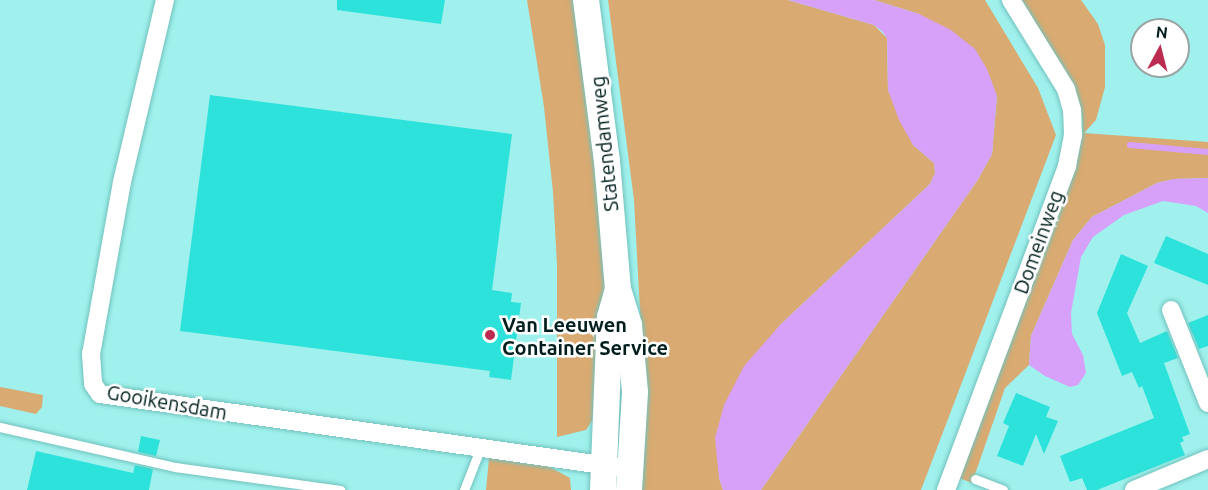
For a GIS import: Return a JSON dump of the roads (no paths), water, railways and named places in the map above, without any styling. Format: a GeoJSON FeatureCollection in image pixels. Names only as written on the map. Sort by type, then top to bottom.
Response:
{"type":"FeatureCollection","features":[{"type":"Feature","properties":{"kind":"main road","name":"Statendamweg"},"geometry":{"type":"LineString","coordinates":[[586,0],[606,150],[618,289],[629,325],[635,392],[631,479]]}},
{"type":"Feature","properties":{"kind":"main road","name":"Statendamweg"},"geometry":{"type":"LineString","coordinates":[[604,478],[610,317],[618,289]]}},
{"type":"Feature","properties":{"kind":"street","name":"Gooikensdam"},"geometry":{"type":"LineString","coordinates":[[165,0],[122,182],[91,354],[93,384],[100,394],[480,449],[604,478],[631,479]]}},
{"type":"Feature","properties":{"kind":"street","name":"Domeinweg"},"geometry":{"type":"LineString","coordinates":[[946,490],[1067,166],[1072,144],[1072,110],[1066,89],[1011,0]]}},
{"type":"Feature","properties":{"kind":"street"},"geometry":{"type":"LineString","coordinates":[[1171,310],[1208,403]]}},
{"type":"Feature","properties":{"kind":"street"},"geometry":{"type":"LineString","coordinates":[[1134,490],[1208,459]]}},
{"type":"Feature","properties":{"kind":"lane"},"geometry":{"type":"LineString","coordinates":[[0,427],[175,467],[340,490]]}},
{"type":"Feature","properties":{"kind":"lane"},"geometry":{"type":"LineString","coordinates":[[464,490],[480,449]]}},
{"type":"Feature","properties":{"kind":"lane"},"geometry":{"type":"LineString","coordinates":[[975,479],[1003,490]]}},
{"type":"Feature","properties":{"kind":"waterway"},"geometry":{"type":"LineString","coordinates":[[1130,145],[1208,152]]}},
{"type":"Feature","properties":{"kind":"place","name":"Van Leeuwen Container Service"},"geometry":{"type":"Point","coordinates":[490,335]}}]}
